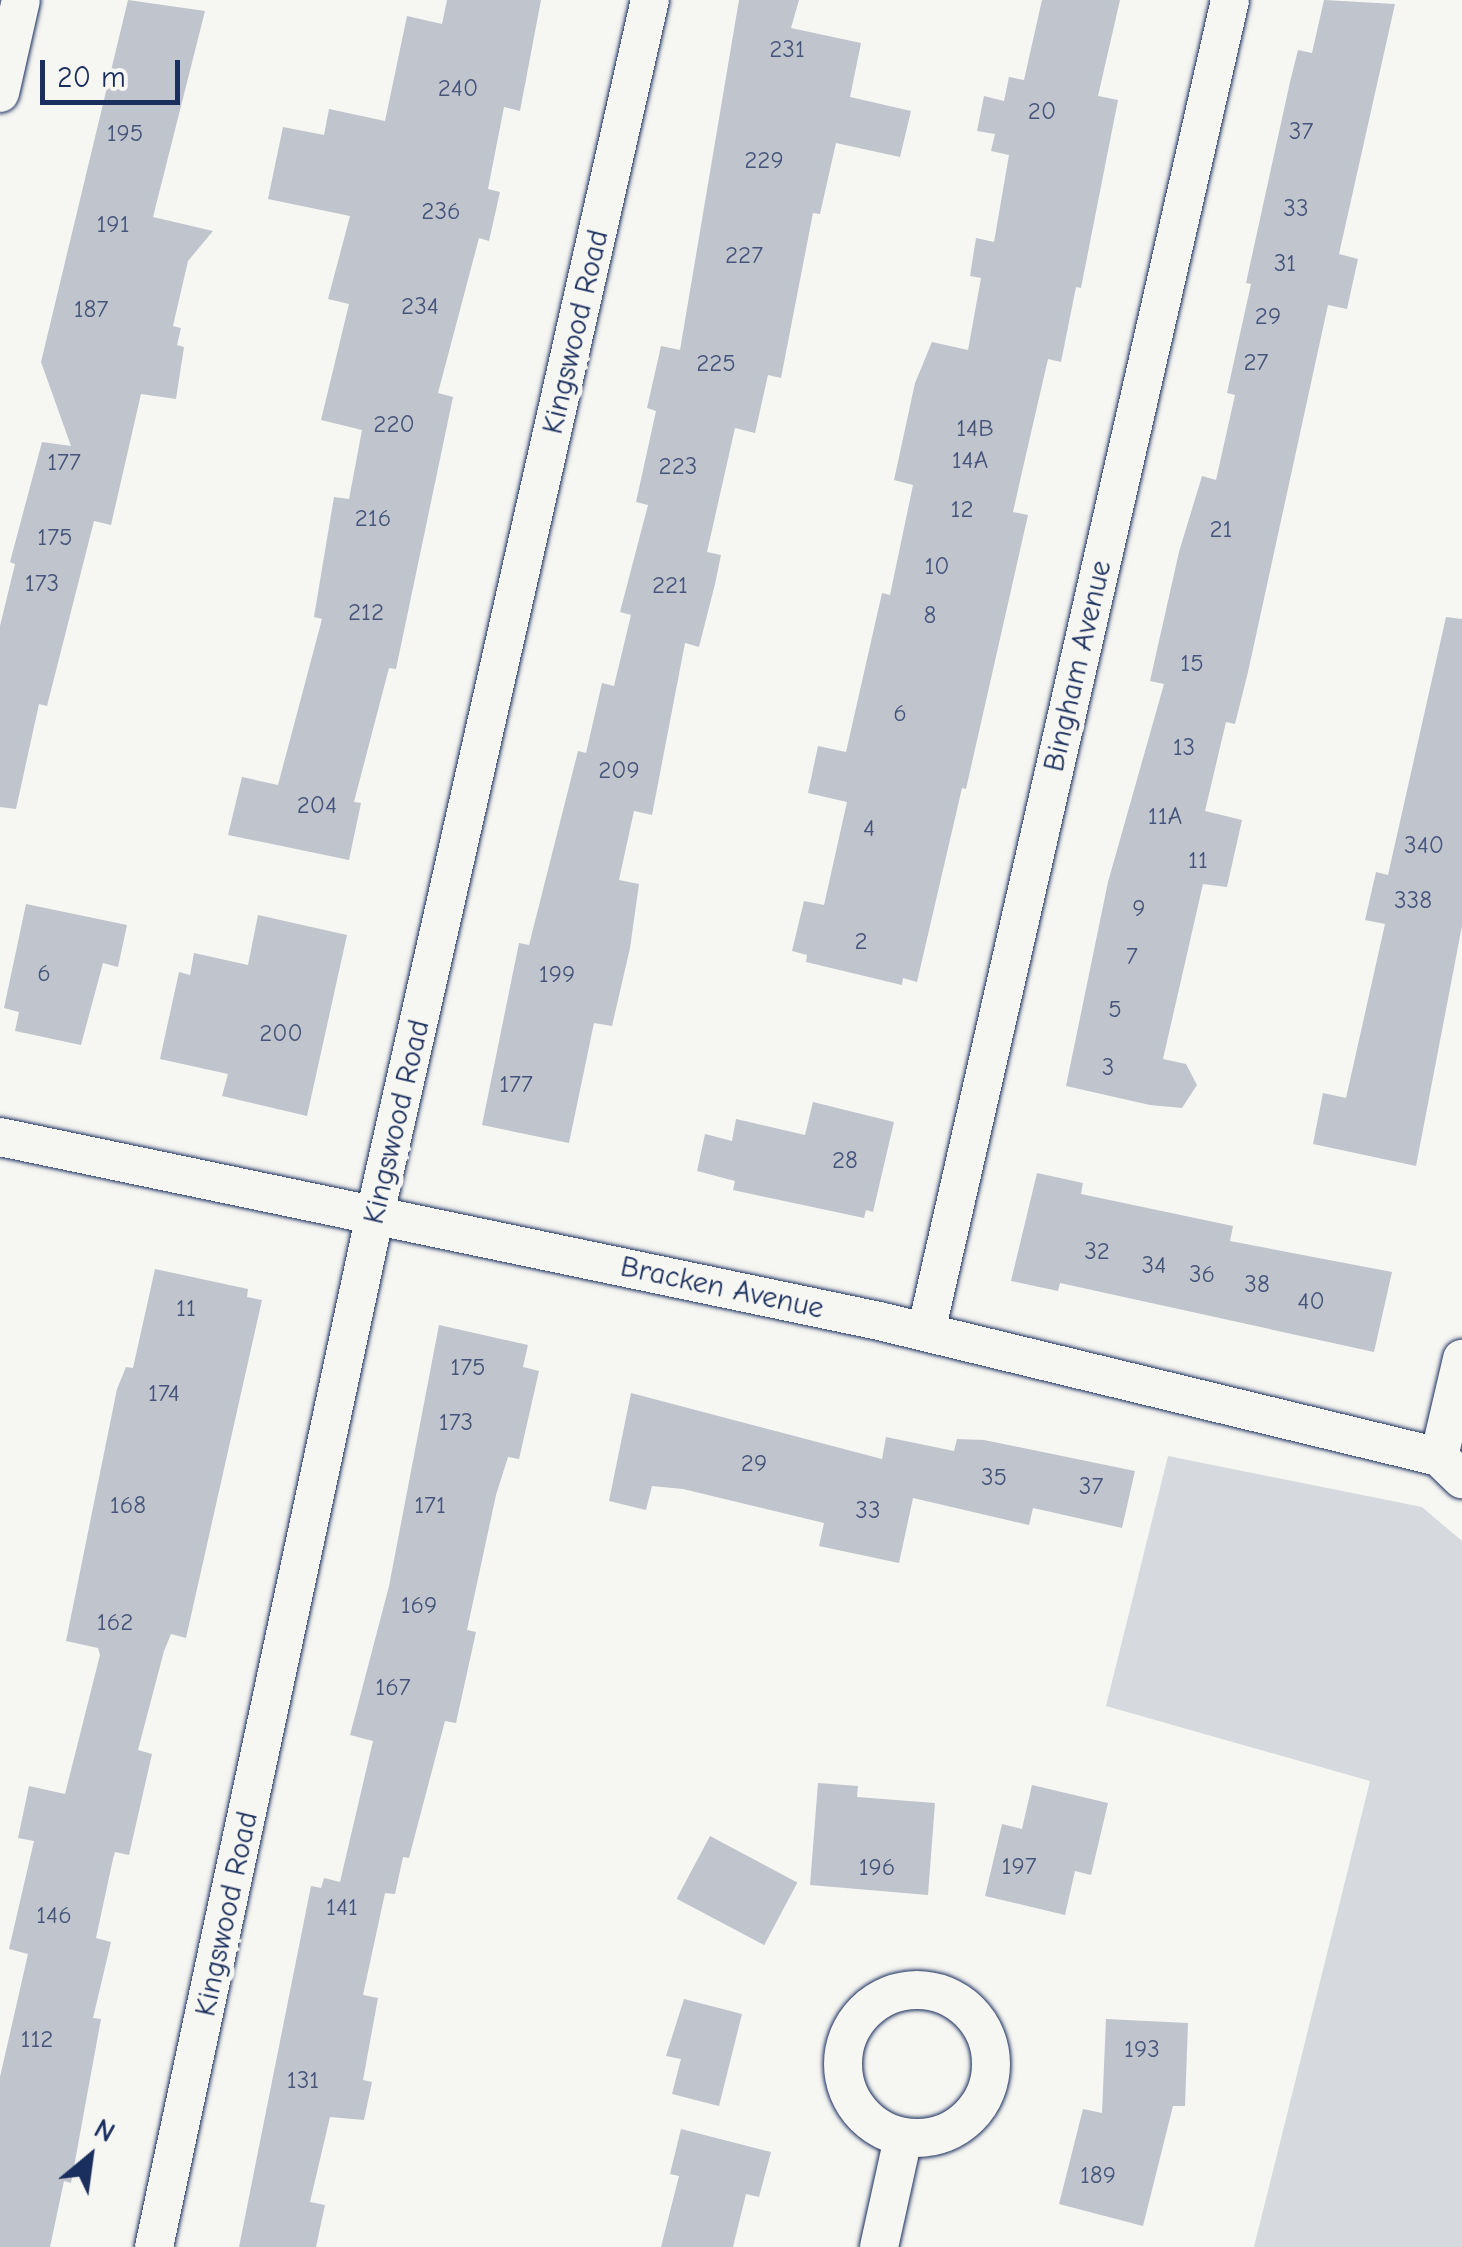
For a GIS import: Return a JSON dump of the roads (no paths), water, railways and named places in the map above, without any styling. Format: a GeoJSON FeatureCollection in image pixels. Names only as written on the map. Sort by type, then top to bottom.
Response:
{"type":"FeatureCollection","features":[{"type":"Feature","properties":{"kind":"street"},"geometry":{"type":"LineString","coordinates":[[0,93],[21,0]]}},
{"type":"Feature","properties":{"kind":"street","name":"Kingswood Road"},"geometry":{"type":"LineString","coordinates":[[154,2247],[376,1214],[650,0]]}},
{"type":"Feature","properties":{"kind":"street","name":"Bingham Avenue"},"geometry":{"type":"LineString","coordinates":[[926,1332],[1230,0]]}},
{"type":"Feature","properties":{"kind":"street","name":"Bracken Avenue"},"geometry":{"type":"LineString","coordinates":[[0,1137],[926,1332],[1450,1468]]}},
{"type":"Feature","properties":{"kind":"street"},"geometry":{"type":"LineString","coordinates":[[1450,1468],[1462,1359]]}},
{"type":"Feature","properties":{"kind":"street"},"geometry":{"type":"LineString","coordinates":[[879,2247],[902,2138]]}}]}
